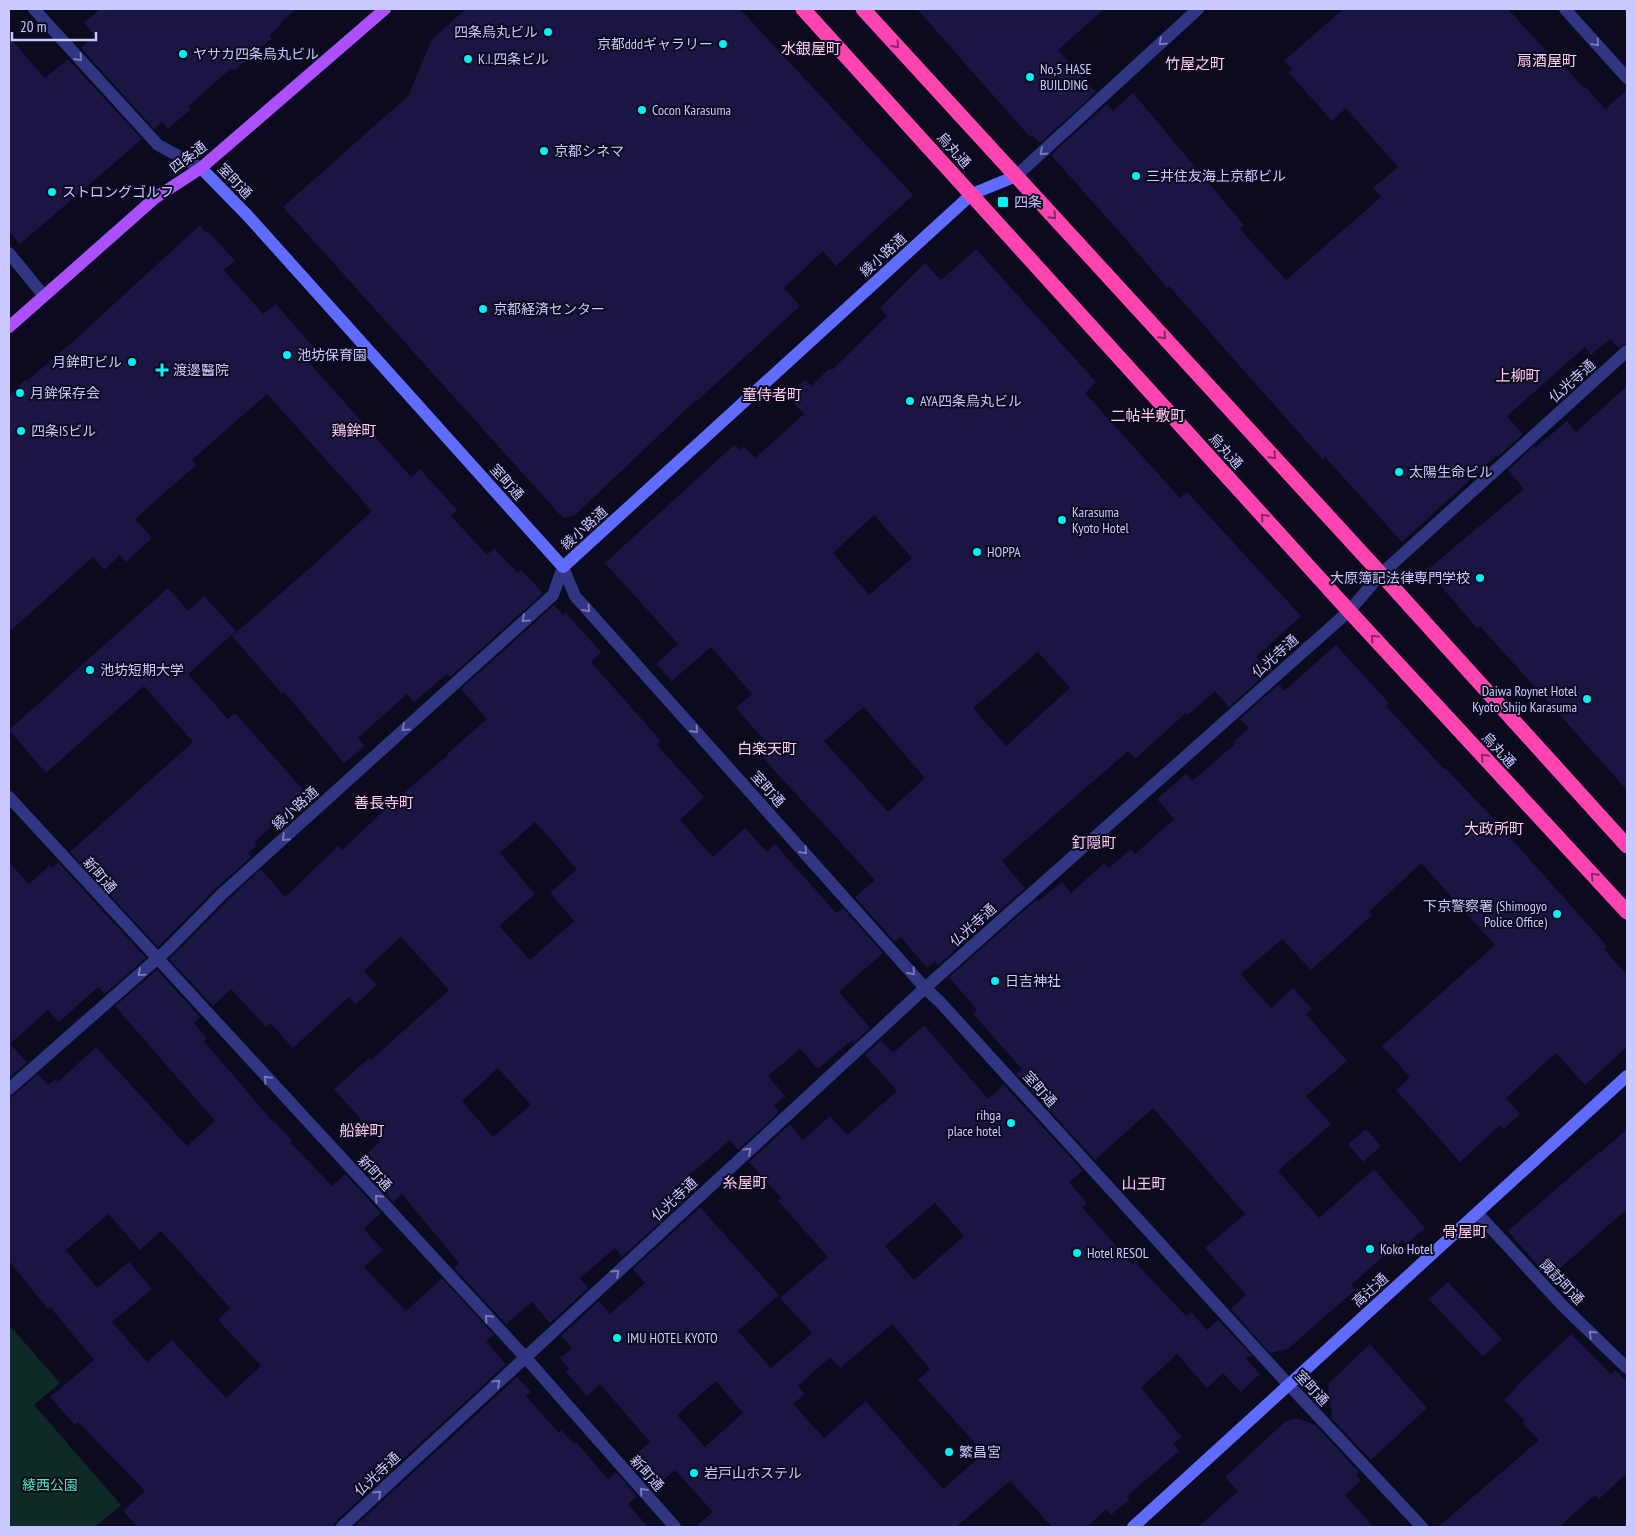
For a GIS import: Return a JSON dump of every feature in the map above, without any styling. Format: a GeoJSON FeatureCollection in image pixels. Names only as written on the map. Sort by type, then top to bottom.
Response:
{"type":"FeatureCollection","features":[{"type":"Feature","properties":{"kind":"highway","name":"烏丸通"},"geometry":{"type":"LineString","coordinates":[[804,9],[1349,611],[1627,912]]}},
{"type":"Feature","properties":{"kind":"highway","name":"烏丸通"},"geometry":{"type":"LineString","coordinates":[[863,9],[1381,574],[1627,846]]}},
{"type":"Feature","properties":{"kind":"main road","name":"四条通"},"geometry":{"type":"LineString","coordinates":[[9,327],[155,198],[201,168],[385,9]]}},
{"type":"Feature","properties":{"kind":"street","name":"室町通"},"geometry":{"type":"LineString","coordinates":[[34,9],[158,145],[201,168],[255,224],[563,567],[575,596],[925,988],[947,1009],[1288,1384],[1422,1527]]}},
{"type":"Feature","properties":{"kind":"street","name":"綾小路通"},"geometry":{"type":"LineString","coordinates":[[9,1089],[157,959],[222,894],[553,595],[563,567],[972,194],[1016,176],[1198,9]]}},
{"type":"Feature","properties":{"kind":"street"},"geometry":{"type":"LineString","coordinates":[[1565,9],[1627,78]]}},
{"type":"Feature","properties":{"kind":"street"},"geometry":{"type":"LineString","coordinates":[[9,253],[44,296]]}},
{"type":"Feature","properties":{"kind":"street","name":"仏光寺通"},"geometry":{"type":"LineString","coordinates":[[342,1527],[925,988],[1349,611],[1381,574],[1627,351]]}},
{"type":"Feature","properties":{"kind":"street","name":"新町通"},"geometry":{"type":"LineString","coordinates":[[9,797],[525,1357],[675,1527]]}},
{"type":"Feature","properties":{"kind":"street","name":"高辻通"},"geometry":{"type":"LineString","coordinates":[[1133,1527],[1627,1076]]}},
{"type":"Feature","properties":{"kind":"street","name":"諏訪町通"},"geometry":{"type":"LineString","coordinates":[[1478,1214],[1563,1306],[1627,1368]]}},
{"type":"Feature","properties":{"kind":"green space","name":"綾西公園"},"geometry":{"type":"Polygon","coordinates":[[[9,1325],[60,1383],[34,1405],[121,1505],[95,1527],[9,1527],[9,1325]]]}},
{"type":"Feature","properties":{"kind":"building"},"geometry":{"type":"Polygon","coordinates":[[[100,9],[296,9],[269,36],[272,38],[234,71],[231,68],[189,106],[191,109],[168,129],[162,122],[154,129],[81,48],[95,36],[84,23],[100,9]]]}},
{"type":"Feature","properties":{"kind":"building"},"geometry":{"type":"Polygon","coordinates":[[[466,9],[740,9],[913,195],[836,266],[823,251],[784,288],[800,306],[696,400],[575,515],[563,518],[283,207],[408,96],[432,39],[466,9]]]}},
{"type":"Feature","properties":{"kind":"building"},"geometry":{"type":"Polygon","coordinates":[[[917,9],[1104,9],[1058,50],[1096,92],[1040,143],[1032,135],[1030,137],[917,9]]]}},
{"type":"Feature","properties":{"kind":"building"},"geometry":{"type":"Polygon","coordinates":[[[1343,9],[1508,9],[1549,54],[1552,52],[1605,109],[1627,90],[1627,343],[1618,348],[1610,339],[1591,355],[1585,347],[1507,416],[1523,434],[1496,456],[1402,542],[1325,457],[1323,460],[1169,286],[1167,288],[1051,155],[1107,104],[1113,111],[1133,93],[1244,225],[1240,229],[1286,280],[1381,197],[1373,188],[1398,167],[1346,108],[1332,121],[1288,72],[1292,69],[1284,61],[1343,9]]]}},
{"type":"Feature","properties":{"kind":"building"},"geometry":{"type":"Polygon","coordinates":[[[9,37],[45,78],[68,59],[142,139],[20,244],[9,231],[9,37]]]}},
{"type":"Feature","properties":{"kind":"building"},"geometry":{"type":"Polygon","coordinates":[[[200,225],[206,233],[208,231],[235,261],[224,270],[263,314],[276,304],[317,351],[307,360],[411,477],[420,469],[457,510],[451,516],[487,555],[494,548],[518,573],[521,570],[543,593],[450,677],[447,674],[414,702],[407,694],[358,738],[365,746],[344,763],[284,692],[282,694],[232,636],[372,511],[267,394],[192,460],[196,465],[135,519],[152,538],[126,562],[120,555],[104,570],[93,557],[9,632],[9,395],[78,337],[200,225]]]}},
{"type":"Feature","properties":{"kind":"building"},"geometry":{"type":"Polygon","coordinates":[[[976,249],[1096,382],[1085,393],[1180,498],[1187,492],[1301,616],[1256,657],[1268,672],[1229,707],[1215,691],[1188,715],[1186,713],[1135,759],[1128,751],[1002,861],[1025,888],[938,965],[935,961],[927,968],[901,937],[895,942],[855,897],[875,880],[762,757],[772,749],[736,708],[752,694],[711,647],[672,681],[656,664],[678,644],[605,563],[734,445],[739,450],[744,446],[755,458],[804,414],[787,396],[805,380],[811,386],[830,368],[832,370],[887,316],[880,308],[925,263],[941,280],[976,249]],[[874,515],[833,553],[869,595],[912,558],[874,515]],[[1038,652],[973,708],[1006,746],[1070,688],[1038,652]],[[864,707],[824,741],[888,812],[925,778],[864,707]]]}},
{"type":"Feature","properties":{"kind":"building"},"geometry":{"type":"Polygon","coordinates":[[[1627,386],[1627,790],[1480,626],[1477,628],[1427,570],[1524,489],[1508,470],[1534,446],[1535,448],[1567,421],[1576,432],[1627,386]]]}},
{"type":"Feature","properties":{"kind":"building"},"geometry":{"type":"Polygon","coordinates":[[[168,588],[188,611],[204,596],[236,631],[188,674],[228,719],[235,713],[307,794],[255,842],[257,845],[248,853],[251,857],[216,888],[158,947],[70,852],[193,742],[144,686],[46,773],[9,730],[168,588]]]}},
{"type":"Feature","properties":{"kind":"building"},"geometry":{"type":"Polygon","coordinates":[[[554,605],[563,615],[566,613],[601,652],[591,662],[661,741],[657,745],[704,797],[680,820],[713,857],[745,828],[767,852],[775,844],[836,913],[843,908],[883,953],[839,992],[870,1028],[854,1043],[852,1040],[818,1069],[800,1049],[768,1076],[785,1096],[774,1106],[779,1112],[738,1150],[730,1140],[680,1183],[690,1195],[622,1257],[615,1248],[580,1278],[588,1288],[550,1323],[532,1302],[506,1324],[454,1268],[459,1263],[402,1194],[393,1202],[357,1163],[380,1141],[334,1089],[369,1058],[371,1060],[449,990],[401,937],[364,971],[377,985],[355,1005],[349,997],[293,1048],[270,1023],[266,1027],[231,989],[213,1006],[169,959],[261,869],[285,897],[338,846],[342,850],[487,719],[461,689],[554,605]],[[535,822],[500,853],[535,894],[499,926],[530,960],[574,921],[550,893],[577,869],[535,822]],[[498,1068],[462,1101],[493,1137],[531,1105],[498,1068]]]}},
{"type":"Feature","properties":{"kind":"building"},"geometry":{"type":"Polygon","coordinates":[[[1336,645],[1389,703],[1386,706],[1444,769],[1492,817],[1607,946],[1604,949],[1627,975],[1627,1047],[1585,1085],[1556,1053],[1506,1098],[1520,1114],[1504,1129],[1500,1125],[1460,1162],[1396,1090],[1410,1077],[1382,1046],[1495,945],[1421,863],[1369,912],[1372,915],[1311,970],[1282,939],[1241,974],[1271,1008],[1293,988],[1312,1009],[1306,1014],[1347,1061],[1306,1096],[1331,1124],[1278,1171],[1319,1218],[1374,1169],[1425,1228],[1406,1244],[1402,1240],[1370,1268],[1351,1285],[1355,1290],[1288,1349],[1270,1353],[1231,1309],[1246,1295],[1205,1248],[1245,1214],[1153,1108],[1095,1160],[1016,1074],[1022,1069],[973,1014],[977,1010],[949,977],[1036,900],[1037,902],[1062,882],[1071,893],[1104,863],[1109,868],[1131,849],[1135,854],[1174,819],[1157,799],[1186,774],[1192,781],[1235,744],[1233,742],[1249,728],[1240,719],[1279,684],[1284,691],[1336,645]]]}},
{"type":"Feature","properties":{"kind":"building"},"geometry":{"type":"Polygon","coordinates":[[[9,862],[29,884],[50,865],[52,868],[58,862],[146,958],[105,994],[98,987],[59,1022],[48,1010],[10,1044],[27,1062],[9,1078],[9,862]]]}},
{"type":"Feature","properties":{"kind":"building"},"geometry":{"type":"Polygon","coordinates":[[[157,970],[200,1017],[194,1023],[207,1038],[204,1041],[273,1122],[292,1140],[290,1142],[332,1186],[345,1174],[381,1213],[364,1229],[383,1250],[364,1267],[406,1311],[442,1278],[494,1335],[486,1341],[506,1364],[336,1521],[334,1527],[138,1527],[123,1511],[145,1491],[78,1422],[75,1425],[50,1397],[94,1360],[50,1307],[48,1309],[9,1261],[9,1097],[14,1095],[38,1074],[48,1085],[56,1079],[58,1082],[96,1047],[187,1146],[215,1121],[115,1006],[157,970]],[[109,1214],[66,1250],[97,1288],[129,1262],[152,1289],[112,1322],[147,1362],[172,1340],[226,1398],[261,1366],[218,1320],[230,1308],[161,1231],[140,1250],[109,1214]]]}},
{"type":"Feature","properties":{"kind":"building"},"geometry":{"type":"Polygon","coordinates":[[[924,1025],[988,1099],[1004,1085],[1083,1171],[1069,1182],[1087,1203],[1082,1207],[1133,1265],[1135,1262],[1186,1316],[1191,1312],[1207,1330],[1218,1320],[1252,1356],[1245,1358],[1260,1374],[1241,1392],[1223,1373],[1207,1388],[1177,1354],[1141,1388],[1182,1437],[1173,1444],[1179,1451],[1127,1496],[1130,1499],[1111,1515],[1106,1509],[1087,1527],[1052,1527],[1010,1481],[956,1527],[695,1527],[713,1512],[675,1470],[663,1480],[659,1476],[649,1485],[628,1461],[650,1442],[600,1384],[587,1396],[566,1372],[569,1369],[560,1358],[572,1348],[561,1336],[599,1301],[610,1314],[645,1283],[633,1269],[700,1207],[779,1295],[738,1331],[771,1368],[812,1333],[780,1298],[828,1257],[778,1201],[781,1198],[749,1162],[790,1124],[803,1140],[830,1116],[847,1135],[897,1091],[865,1055],[881,1040],[893,1053],[924,1025]],[[935,1203],[885,1246],[914,1280],[964,1236],[935,1203]],[[892,1324],[840,1368],[830,1357],[798,1386],[805,1394],[793,1404],[824,1438],[866,1401],[943,1489],[984,1453],[918,1380],[930,1369],[892,1324]],[[716,1381],[677,1415],[705,1447],[743,1413],[716,1381]]]}},
{"type":"Feature","properties":{"kind":"building"},"geometry":{"type":"Polygon","coordinates":[[[1366,1129],[1381,1146],[1363,1162],[1348,1144],[1366,1129]]]}},
{"type":"Feature","properties":{"kind":"building"},"geometry":{"type":"Polygon","coordinates":[[[1627,1129],[1627,1209],[1549,1278],[1508,1231],[1627,1129]]]}},
{"type":"Feature","properties":{"kind":"building"},"geometry":{"type":"Polygon","coordinates":[[[1448,1282],[1502,1339],[1483,1357],[1429,1299],[1448,1282]]]}},
{"type":"Feature","properties":{"kind":"building"},"geometry":{"type":"Polygon","coordinates":[[[1571,1334],[1611,1374],[1615,1370],[1627,1382],[1627,1473],[1599,1499],[1595,1495],[1559,1527],[1438,1527],[1539,1440],[1522,1423],[1525,1421],[1504,1400],[1516,1386],[1571,1334]]]}},
{"type":"Feature","properties":{"kind":"building"},"geometry":{"type":"Polygon","coordinates":[[[1370,1344],[1427,1408],[1371,1460],[1332,1419],[1328,1384],[1370,1344]]]}},
{"type":"Feature","properties":{"kind":"building"},"geometry":{"type":"Polygon","coordinates":[[[517,1377],[531,1392],[526,1396],[559,1433],[561,1430],[574,1444],[576,1442],[608,1479],[616,1472],[637,1496],[628,1504],[648,1527],[354,1527],[517,1377]]]}},
{"type":"Feature","properties":{"kind":"building"},"geometry":{"type":"Polygon","coordinates":[[[1300,1419],[1315,1425],[1359,1472],[1356,1474],[1361,1481],[1345,1495],[1374,1527],[1198,1527],[1238,1491],[1225,1477],[1286,1421],[1300,1419]]]}},
{"type":"Feature","properties":{"kind":"place","name":"四条烏丸ビル"},"geometry":{"type":"Point","coordinates":[548,32]}},
{"type":"Feature","properties":{"kind":"place","name":"京都dddギャラリー"},"geometry":{"type":"Point","coordinates":[723,44]}},
{"type":"Feature","properties":{"kind":"place","name":"ヤサカ四条烏丸ビル"},"geometry":{"type":"Point","coordinates":[183,54]}},
{"type":"Feature","properties":{"kind":"place","name":"K.I.四条ビル"},"geometry":{"type":"Point","coordinates":[468,59]}},
{"type":"Feature","properties":{"kind":"place","name":"No,5 HASE BUILDING"},"geometry":{"type":"Point","coordinates":[1030,77]}},
{"type":"Feature","properties":{"kind":"place","name":"Cocon Karasuma"},"geometry":{"type":"Point","coordinates":[642,110]}},
{"type":"Feature","properties":{"kind":"place","name":"京都シネマ"},"geometry":{"type":"Point","coordinates":[544,151]}},
{"type":"Feature","properties":{"kind":"place","name":"三井住友海上京都ビル"},"geometry":{"type":"Point","coordinates":[1136,176]}},
{"type":"Feature","properties":{"kind":"place","name":"ストロングゴルフ"},"geometry":{"type":"Point","coordinates":[52,192]}},
{"type":"Feature","properties":{"kind":"place","name":"四条"},"geometry":{"type":"Point","coordinates":[1003,202]}},
{"type":"Feature","properties":{"kind":"place","name":"京都経済センター"},"geometry":{"type":"Point","coordinates":[483,309]}},
{"type":"Feature","properties":{"kind":"place","name":"池坊保育園"},"geometry":{"type":"Point","coordinates":[287,355]}},
{"type":"Feature","properties":{"kind":"place","name":"月鉾町ビル"},"geometry":{"type":"Point","coordinates":[132,362]}},
{"type":"Feature","properties":{"kind":"place","name":"渡邊醫院"},"geometry":{"type":"Point","coordinates":[162,370]}},
{"type":"Feature","properties":{"kind":"place","name":"月鉾保存会"},"geometry":{"type":"Point","coordinates":[20,393]}},
{"type":"Feature","properties":{"kind":"place","name":"AYA四条烏丸ビル"},"geometry":{"type":"Point","coordinates":[910,401]}},
{"type":"Feature","properties":{"kind":"place","name":"四条ISビル"},"geometry":{"type":"Point","coordinates":[21,431]}},
{"type":"Feature","properties":{"kind":"place","name":"太陽生命ビル"},"geometry":{"type":"Point","coordinates":[1399,472]}},
{"type":"Feature","properties":{"kind":"place","name":"Karasuma Kyoto Hotel"},"geometry":{"type":"Point","coordinates":[1062,520]}},
{"type":"Feature","properties":{"kind":"place","name":"HOPPA"},"geometry":{"type":"Point","coordinates":[977,552]}},
{"type":"Feature","properties":{"kind":"place","name":"大原簿記法律専門学校"},"geometry":{"type":"Point","coordinates":[1480,578]}},
{"type":"Feature","properties":{"kind":"place","name":"池坊短期大学"},"geometry":{"type":"Point","coordinates":[90,670]}},
{"type":"Feature","properties":{"kind":"place","name":"Daiwa Roynet Hotel Kyoto Shijo Karasuma"},"geometry":{"type":"Point","coordinates":[1587,699]}},
{"type":"Feature","properties":{"kind":"place","name":"下京警察署 (Shimogyo Police Office)"},"geometry":{"type":"Point","coordinates":[1557,914]}},
{"type":"Feature","properties":{"kind":"place","name":"日吉神社"},"geometry":{"type":"Point","coordinates":[995,981]}},
{"type":"Feature","properties":{"kind":"place","name":"rihga place hotel"},"geometry":{"type":"Point","coordinates":[1011,1123]}},
{"type":"Feature","properties":{"kind":"place","name":"Koko Hotel"},"geometry":{"type":"Point","coordinates":[1370,1249]}},
{"type":"Feature","properties":{"kind":"place","name":"Hotel RESOL"},"geometry":{"type":"Point","coordinates":[1077,1253]}},
{"type":"Feature","properties":{"kind":"place","name":"IMU HOTEL KYOTO"},"geometry":{"type":"Point","coordinates":[617,1338]}},
{"type":"Feature","properties":{"kind":"place","name":"繁昌宮"},"geometry":{"type":"Point","coordinates":[949,1452]}},
{"type":"Feature","properties":{"kind":"place","name":"岩戸山ホステル"},"geometry":{"type":"Point","coordinates":[694,1473]}},
{"type":"Feature","properties":{"kind":"district","name":"水銀屋町"},"geometry":{"type":"Point","coordinates":[811,48]}},
{"type":"Feature","properties":{"kind":"district","name":"扇酒屋町"},"geometry":{"type":"Point","coordinates":[1547,60]}},
{"type":"Feature","properties":{"kind":"district","name":"竹屋之町"},"geometry":{"type":"Point","coordinates":[1195,63]}},
{"type":"Feature","properties":{"kind":"district","name":"上柳町"},"geometry":{"type":"Point","coordinates":[1518,375]}},
{"type":"Feature","properties":{"kind":"district","name":"童侍者町"},"geometry":{"type":"Point","coordinates":[772,394]}},
{"type":"Feature","properties":{"kind":"district","name":"二帖半敷町"},"geometry":{"type":"Point","coordinates":[1148,415]}},
{"type":"Feature","properties":{"kind":"district","name":"鶏鉾町"},"geometry":{"type":"Point","coordinates":[354,430]}},
{"type":"Feature","properties":{"kind":"district","name":"白楽天町"},"geometry":{"type":"Point","coordinates":[767,748]}},
{"type":"Feature","properties":{"kind":"district","name":"善長寺町"},"geometry":{"type":"Point","coordinates":[384,802]}},
{"type":"Feature","properties":{"kind":"district","name":"大政所町"},"geometry":{"type":"Point","coordinates":[1494,828]}},
{"type":"Feature","properties":{"kind":"district","name":"釘隠町"},"geometry":{"type":"Point","coordinates":[1094,842]}},
{"type":"Feature","properties":{"kind":"district","name":"船鉾町"},"geometry":{"type":"Point","coordinates":[362,1130]}},
{"type":"Feature","properties":{"kind":"district","name":"糸屋町"},"geometry":{"type":"Point","coordinates":[745,1182]}},
{"type":"Feature","properties":{"kind":"district","name":"山王町"},"geometry":{"type":"Point","coordinates":[1144,1183]}},
{"type":"Feature","properties":{"kind":"district","name":"骨屋町"},"geometry":{"type":"Point","coordinates":[1465,1231]}}]}
